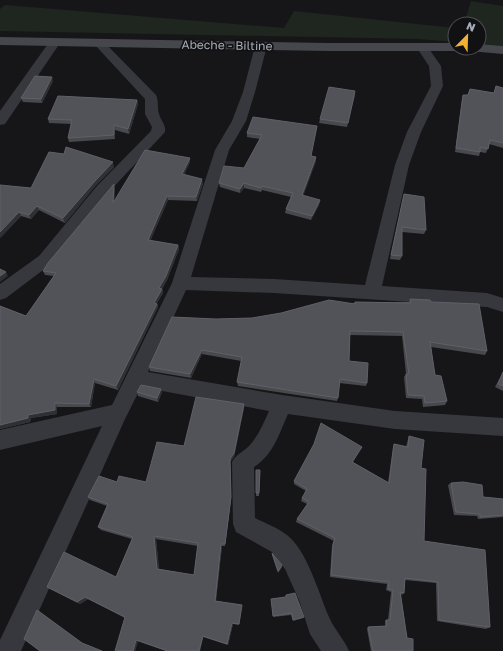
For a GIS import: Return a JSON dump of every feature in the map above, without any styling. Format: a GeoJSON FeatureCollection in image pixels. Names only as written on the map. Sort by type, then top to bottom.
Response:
{"type":"FeatureCollection","features":[{"type":"Feature","properties":{"kind":"main road","name":"Abeche - Biltine"},"geometry":{"type":"LineString","coordinates":[[0,41],[261,46],[447,47]]}},
{"type":"Feature","properties":{"kind":"main road"},"geometry":{"type":"LineString","coordinates":[[487,49],[503,50]]}},
{"type":"Feature","properties":{"kind":"street"},"geometry":{"type":"LineString","coordinates":[[0,121],[54,43]]}},
{"type":"Feature","properties":{"kind":"street"},"geometry":{"type":"LineString","coordinates":[[0,293],[45,260],[82,212],[158,132],[159,128],[152,114],[151,98],[99,43]]}},
{"type":"Feature","properties":{"kind":"street"},"geometry":{"type":"LineString","coordinates":[[8,651],[118,413],[182,283],[222,150],[239,121],[249,92],[261,46]]}},
{"type":"Feature","properties":{"kind":"street"},"geometry":{"type":"LineString","coordinates":[[372,293],[402,165],[414,132],[437,86],[435,66],[423,48]]}},
{"type":"Feature","properties":{"kind":"street"},"geometry":{"type":"LineString","coordinates":[[182,283],[274,286],[495,302],[503,291]]}},
{"type":"Feature","properties":{"kind":"street"},"geometry":{"type":"LineString","coordinates":[[136,378],[282,404],[395,420],[503,427]]}},
{"type":"Feature","properties":{"kind":"street"},"geometry":{"type":"LineString","coordinates":[[282,404],[264,444],[256,454],[243,462],[244,524],[280,544],[293,561],[310,598],[319,625],[336,651]]}},
{"type":"Feature","properties":{"kind":"street"},"geometry":{"type":"LineString","coordinates":[[0,440],[118,413]]}},
{"type":"Feature","properties":{"kind":"shaded area"},"geometry":{"type":"Polygon","coordinates":[[[471,1],[503,6],[503,46],[487,45],[487,16],[466,16],[471,1]]]}},
{"type":"Feature","properties":{"kind":"shaded area"},"geometry":{"type":"Polygon","coordinates":[[[5,5],[284,28],[294,11],[447,27],[447,41],[419,39],[0,31],[0,9],[5,5]]]}},
{"type":"Feature","properties":{"kind":"building"},"geometry":{"type":"Polygon","coordinates":[[[35,76],[52,77],[41,99],[21,98],[35,76]]]}},
{"type":"Feature","properties":{"kind":"building"},"geometry":{"type":"Polygon","coordinates":[[[496,86],[503,88],[503,143],[490,140],[488,149],[480,147],[480,152],[456,148],[463,95],[468,95],[470,89],[494,93],[496,86]]]}},
{"type":"Feature","properties":{"kind":"building"},"geometry":{"type":"Polygon","coordinates":[[[329,87],[355,91],[348,123],[320,119],[329,87]]]}},
{"type":"Feature","properties":{"kind":"building"},"geometry":{"type":"Polygon","coordinates":[[[58,96],[137,100],[128,129],[114,125],[114,135],[68,138],[72,120],[48,119],[58,96]]]}},
{"type":"Feature","properties":{"kind":"building"},"geometry":{"type":"Polygon","coordinates":[[[253,117],[317,126],[311,156],[316,157],[302,195],[320,200],[312,216],[286,209],[293,193],[262,186],[261,188],[244,183],[240,189],[219,183],[224,166],[244,168],[262,135],[247,133],[253,117]]]}},
{"type":"Feature","properties":{"kind":"building"},"geometry":{"type":"Polygon","coordinates":[[[66,147],[113,162],[63,218],[37,206],[29,215],[19,212],[0,232],[0,185],[31,188],[49,152],[64,154],[66,147]]]}},
{"type":"Feature","properties":{"kind":"building"},"geometry":{"type":"Polygon","coordinates":[[[145,150],[190,158],[182,174],[202,179],[196,197],[167,196],[148,240],[178,245],[166,276],[159,288],[162,289],[154,303],[157,304],[116,386],[94,379],[89,404],[55,403],[55,410],[28,415],[28,418],[0,425],[0,306],[26,316],[56,273],[43,271],[48,263],[114,184],[113,203],[145,150]]]}},
{"type":"Feature","properties":{"kind":"building"},"geometry":{"type":"Polygon","coordinates":[[[404,194],[424,197],[426,230],[402,227],[402,256],[391,255],[404,194]]]}},
{"type":"Feature","properties":{"kind":"building"},"geometry":{"type":"Polygon","coordinates":[[[0,269],[6,272],[0,276],[0,269]]]}},
{"type":"Feature","properties":{"kind":"building"},"geometry":{"type":"Polygon","coordinates":[[[410,299],[430,300],[431,302],[479,304],[487,351],[430,342],[435,375],[441,376],[447,401],[425,403],[424,396],[408,395],[406,374],[409,374],[403,332],[350,331],[349,361],[368,363],[367,383],[340,379],[338,398],[237,382],[242,357],[202,350],[190,374],[149,367],[172,317],[216,319],[252,318],[281,313],[329,300],[355,304],[355,302],[411,303],[410,299]]]}},
{"type":"Feature","properties":{"kind":"building"},"geometry":{"type":"Polygon","coordinates":[[[503,372],[503,386],[498,384],[503,372]]]}},
{"type":"Feature","properties":{"kind":"building"},"geometry":{"type":"Polygon","coordinates":[[[141,385],[161,389],[157,398],[137,392],[141,385]]]}},
{"type":"Feature","properties":{"kind":"building"},"geometry":{"type":"Polygon","coordinates":[[[196,397],[244,404],[234,453],[230,459],[231,497],[225,544],[221,544],[215,601],[242,605],[239,624],[232,623],[227,644],[203,636],[199,651],[168,651],[136,640],[133,651],[115,651],[125,617],[85,597],[77,602],[47,587],[64,552],[116,577],[133,537],[98,527],[108,504],[88,497],[99,476],[117,482],[119,476],[146,482],[157,442],[184,446],[196,397]],[[154,536],[157,569],[194,575],[198,543],[154,536]]]}},
{"type":"Feature","properties":{"kind":"building"},"geometry":{"type":"Polygon","coordinates":[[[321,423],[362,447],[352,462],[389,483],[394,444],[408,447],[409,436],[424,440],[421,468],[426,469],[424,541],[485,550],[490,627],[439,620],[438,582],[405,578],[404,593],[400,592],[407,638],[413,639],[413,651],[373,651],[368,627],[387,626],[386,620],[390,620],[393,590],[388,589],[389,582],[331,575],[333,544],[335,538],[297,519],[309,502],[302,498],[307,489],[294,481],[314,444],[321,423]]]}},
{"type":"Feature","properties":{"kind":"building"},"geometry":{"type":"Polygon","coordinates":[[[256,470],[260,470],[259,493],[256,493],[256,470]]]}},
{"type":"Feature","properties":{"kind":"building"},"geometry":{"type":"Polygon","coordinates":[[[463,482],[482,485],[483,497],[503,499],[503,515],[480,517],[480,514],[456,512],[451,483],[463,482]]]}},
{"type":"Feature","properties":{"kind":"building"},"geometry":{"type":"Polygon","coordinates":[[[272,553],[282,565],[278,571],[272,553]]]}},
{"type":"Feature","properties":{"kind":"building"},"geometry":{"type":"Polygon","coordinates":[[[295,593],[304,617],[293,620],[292,613],[273,616],[271,599],[286,597],[286,595],[295,593]]]}},
{"type":"Feature","properties":{"kind":"building"},"geometry":{"type":"Polygon","coordinates":[[[37,610],[82,643],[102,651],[40,651],[24,639],[37,610]]]}}]}
